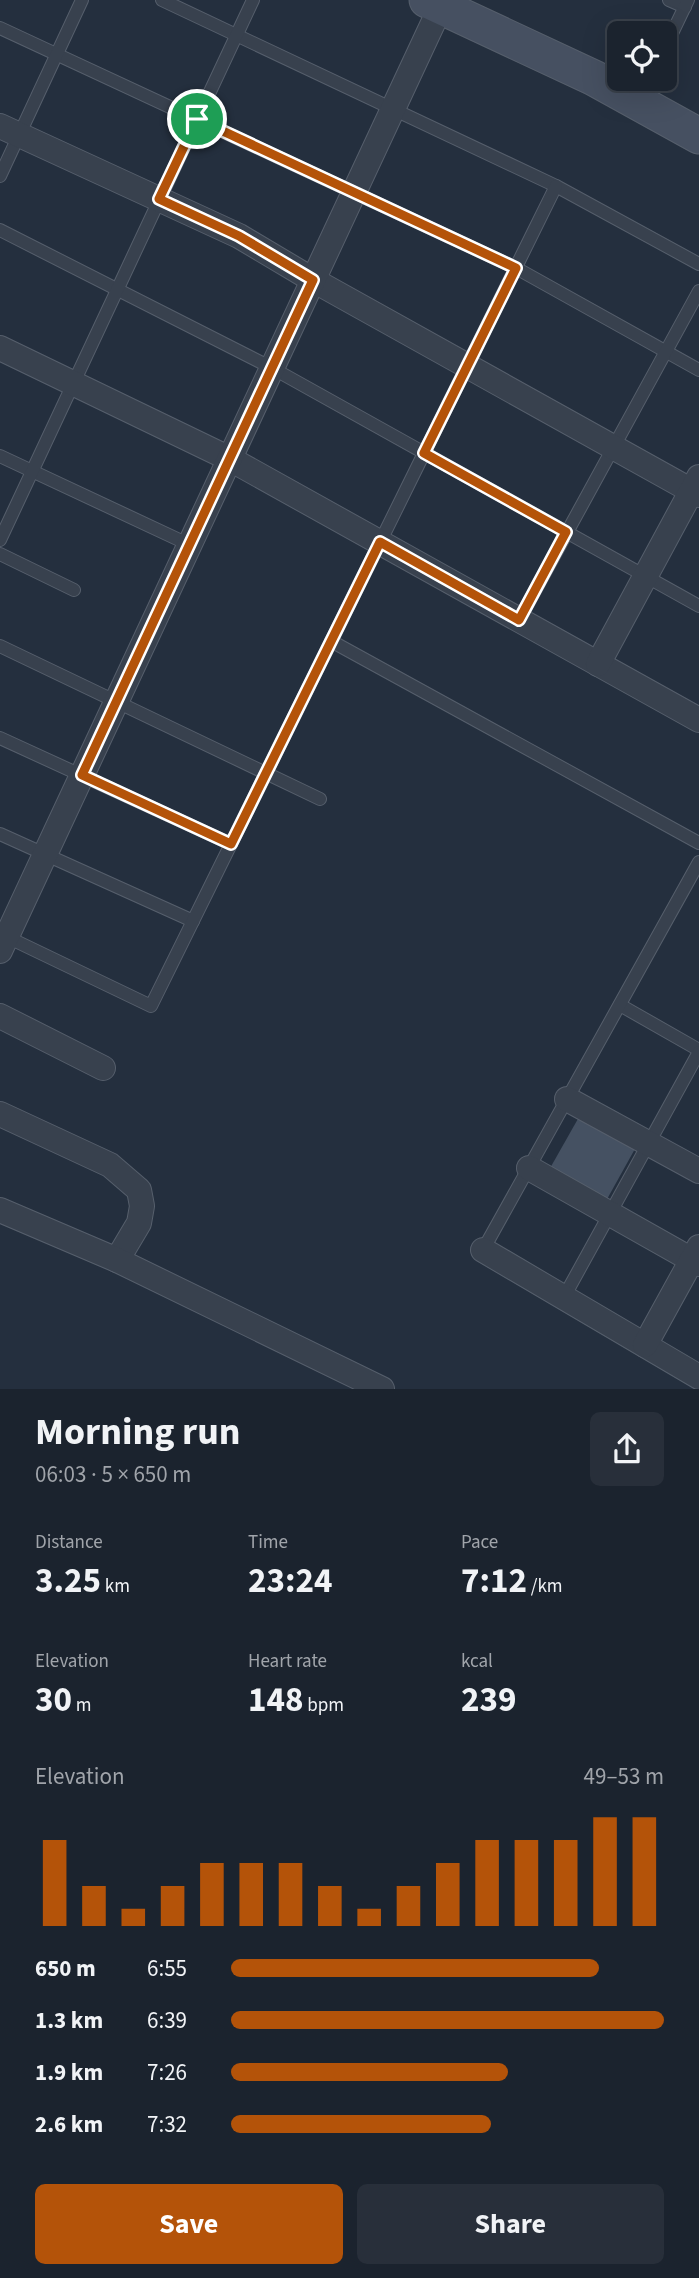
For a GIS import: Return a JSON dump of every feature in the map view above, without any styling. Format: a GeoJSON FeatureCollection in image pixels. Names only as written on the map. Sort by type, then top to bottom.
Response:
{"type":"FeatureCollection","features":[{"type":"Feature","properties":{"kind":"street"},"geometry":{"type":"LineString","coordinates":[[2,940],[46,855],[393,109],[437,2],[594,78],[607,81]]}},
{"type":"Feature","properties":{"kind":"street"},"geometry":{"type":"LineString","coordinates":[[644,91],[699,136]]}},
{"type":"Feature","properties":{"kind":"street"},"geometry":{"type":"LineString","coordinates":[[10,131],[239,236],[613,447],[696,487],[598,664]]}},
{"type":"Feature","properties":{"kind":"street"},"geometry":{"type":"LineString","coordinates":[[0,348],[230,459],[699,720]]}},
{"type":"Feature","properties":{"kind":"street"},"geometry":{"type":"LineString","coordinates":[[0,1016],[103,1068]]}},
{"type":"Feature","properties":{"kind":"street"},"geometry":{"type":"LineString","coordinates":[[567,1099],[699,1171]]}},
{"type":"Feature","properties":{"kind":"street"},"geometry":{"type":"LineString","coordinates":[[0,1114],[110,1165],[139,1191],[142,1206],[139,1223],[117,1260]]}},
{"type":"Feature","properties":{"kind":"street"},"geometry":{"type":"LineString","coordinates":[[529,1168],[610,1214],[697,1257],[645,1345]]}},
{"type":"Feature","properties":{"kind":"street"},"geometry":{"type":"LineString","coordinates":[[0,1210],[117,1260],[382,1389]]}},
{"type":"Feature","properties":{"kind":"street"},"geometry":{"type":"LineString","coordinates":[[483,1250],[699,1377]]}},
{"type":"Feature","properties":{"kind":"lane"},"geometry":{"type":"LineString","coordinates":[[0,176],[10,131],[57,54],[82,0]]}},
{"type":"Feature","properties":{"kind":"lane"},"geometry":{"type":"LineString","coordinates":[[162,0],[556,186],[699,264]]}},
{"type":"Feature","properties":{"kind":"lane"},"geometry":{"type":"LineString","coordinates":[[0,540],[253,0]]}},
{"type":"Feature","properties":{"kind":"lane"},"geometry":{"type":"LineString","coordinates":[[669,0],[687,4],[677,24]]}},
{"type":"Feature","properties":{"kind":"lane"},"geometry":{"type":"LineString","coordinates":[[0,28],[516,268],[699,370]]}},
{"type":"Feature","properties":{"kind":"lane"},"geometry":{"type":"LineString","coordinates":[[2,940],[151,1006],[556,186]]}},
{"type":"Feature","properties":{"kind":"lane"},"geometry":{"type":"LineString","coordinates":[[0,230],[272,368],[699,606]]}},
{"type":"Feature","properties":{"kind":"lane"},"geometry":{"type":"LineString","coordinates":[[519,620],[699,291]]}},
{"type":"Feature","properties":{"kind":"lane"},"geometry":{"type":"LineString","coordinates":[[0,456],[190,545]]}},
{"type":"Feature","properties":{"kind":"lane"},"geometry":{"type":"LineString","coordinates":[[0,554],[75,590]]}},
{"type":"Feature","properties":{"kind":"lane"},"geometry":{"type":"LineString","coordinates":[[331,641],[699,843]]}},
{"type":"Feature","properties":{"kind":"lane"},"geometry":{"type":"LineString","coordinates":[[0,646],[320,799]]}},
{"type":"Feature","properties":{"kind":"lane"},"geometry":{"type":"LineString","coordinates":[[0,738],[231,844]]}},
{"type":"Feature","properties":{"kind":"lane"},"geometry":{"type":"LineString","coordinates":[[0,834],[193,921]]}},
{"type":"Feature","properties":{"kind":"lane"},"geometry":{"type":"LineString","coordinates":[[483,1250],[699,862]]}},
{"type":"Feature","properties":{"kind":"lane"},"geometry":{"type":"LineString","coordinates":[[564,1297],[699,1051],[620,1005]]}},
{"type":"Feature","properties":{"kind":"building"},"geometry":{"type":"Polygon","coordinates":[[[579,1117],[636,1147],[606,1201],[549,1170],[579,1117]]]}},
{"type":"Feature","properties":{"kind":"route"},"geometry":{"type":"LineString","coordinates":[[197,119],[516,268],[424,453],[566,532],[519,620],[380,542],[231,844],[82,775],[313,280],[239,236],[159,199],[197,119]]}}]}
